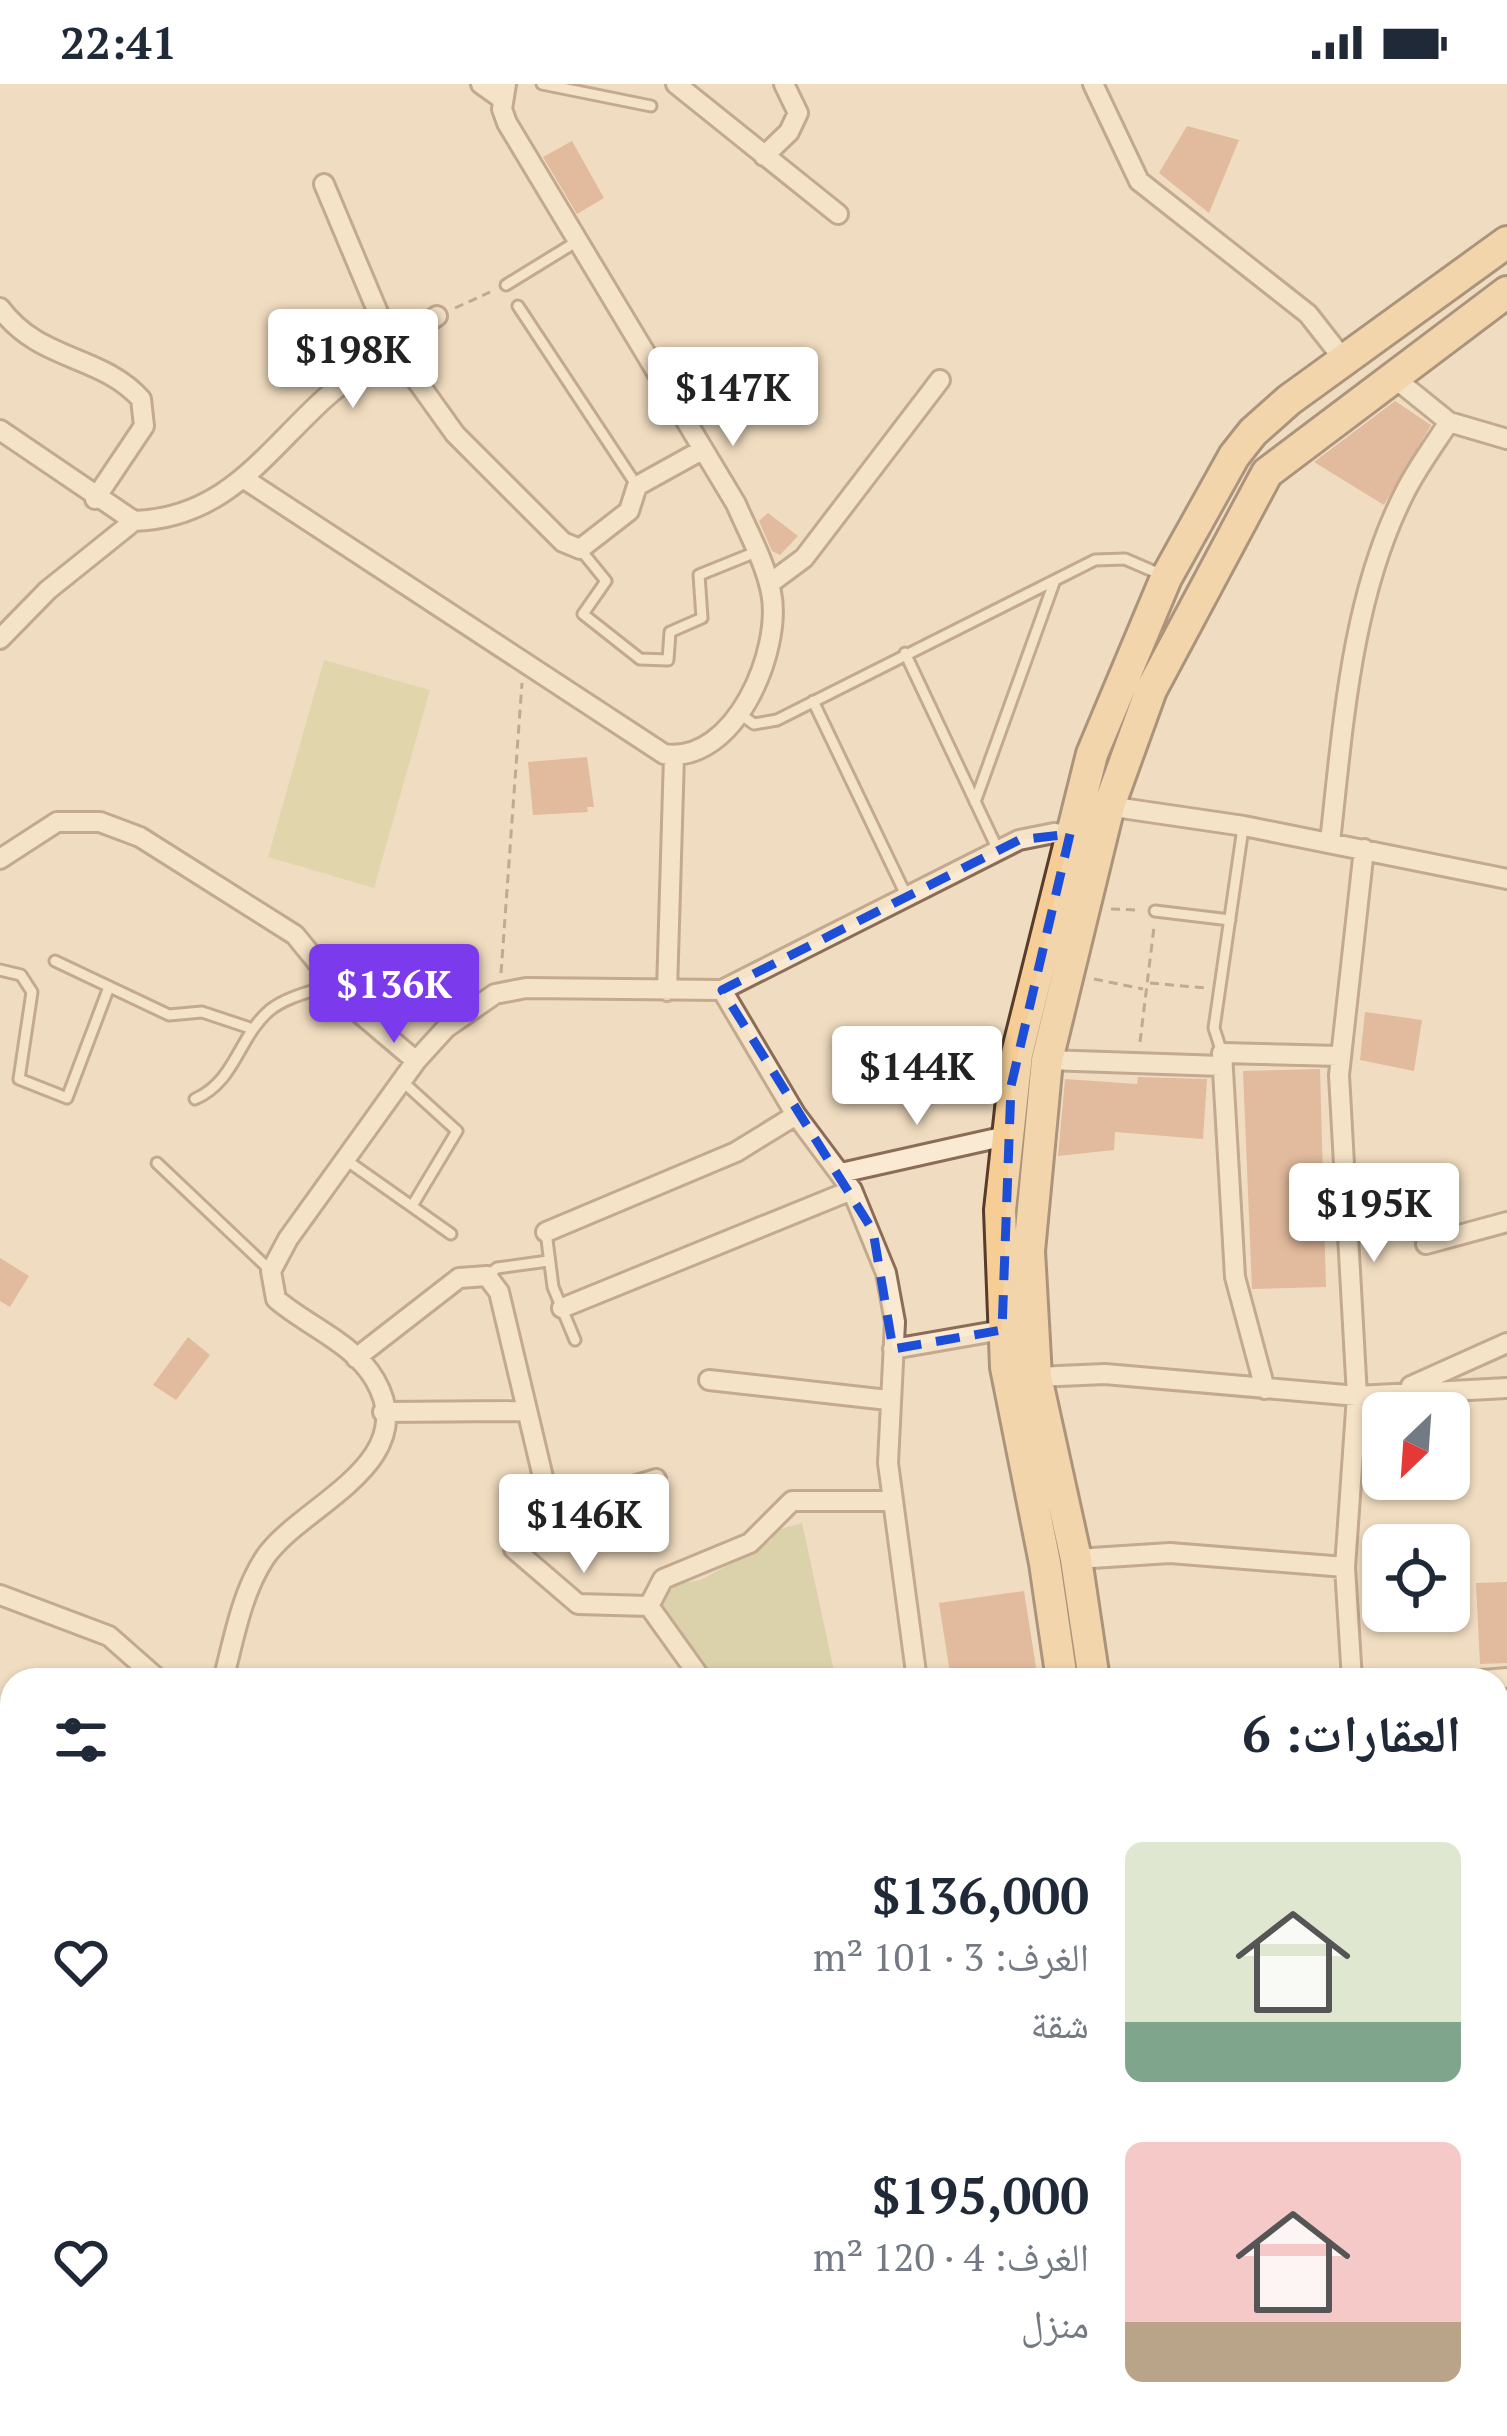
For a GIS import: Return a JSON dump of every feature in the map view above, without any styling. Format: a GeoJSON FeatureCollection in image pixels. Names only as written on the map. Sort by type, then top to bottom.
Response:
{"type":"FeatureCollection","features":[{"type":"Feature","properties":{"kind":"main road"},"geometry":{"type":"LineString","coordinates":[[1060,1668],[1002,1330],[1006,1136],[1017,1054],[1094,804],[1112,696],[1166,578],[1234,456],[1253,432],[1507,242]]}},
{"type":"Feature","properties":{"kind":"main road"},"geometry":{"type":"LineString","coordinates":[[1094,804],[1255,490],[1284,457],[1507,292]]}},
{"type":"Feature","properties":{"kind":"main road"},"geometry":{"type":"LineString","coordinates":[[1084,838],[1086,907],[1047,1060],[1029,1251],[1036,1377],[1076,1558],[1092,1668]]}},
{"type":"Feature","properties":{"kind":"street"},"geometry":{"type":"LineString","coordinates":[[246,480],[638,741],[674,756],[696,749],[740,714],[770,645],[769,584],[756,552],[736,504],[507,123],[504,92],[481,84]]}},
{"type":"Feature","properties":{"kind":"street"},"geometry":{"type":"LineString","coordinates":[[676,84],[838,214]]}},
{"type":"Feature","properties":{"kind":"street"},"geometry":{"type":"LineString","coordinates":[[764,156],[789,132],[798,113],[784,84]]}},
{"type":"Feature","properties":{"kind":"street"},"geometry":{"type":"LineString","coordinates":[[1096,85],[1139,181],[1308,314],[1344,360]]}},
{"type":"Feature","properties":{"kind":"street"},"geometry":{"type":"LineString","coordinates":[[324,184],[392,346],[455,434],[527,512],[580,549],[629,511],[637,486],[702,449]]}},
{"type":"Feature","properties":{"kind":"street"},"geometry":{"type":"LineString","coordinates":[[0,308],[16,327],[58,356],[114,374],[141,399],[144,426],[95,499]]}},
{"type":"Feature","properties":{"kind":"street"},"geometry":{"type":"LineString","coordinates":[[0,639],[48,590],[134,521],[165,517],[246,480],[327,397],[437,316]]}},
{"type":"Feature","properties":{"kind":"street"},"geometry":{"type":"LineString","coordinates":[[1392,376],[1449,422],[1507,439]]}},
{"type":"Feature","properties":{"kind":"street"},"geometry":{"type":"LineString","coordinates":[[769,584],[804,558],[940,380]]}},
{"type":"Feature","properties":{"kind":"street"},"geometry":{"type":"LineString","coordinates":[[1330,842],[1347,697],[1379,557],[1406,490],[1449,422]]}},
{"type":"Feature","properties":{"kind":"street"},"geometry":{"type":"LineString","coordinates":[[0,430],[95,499],[134,521]]}},
{"type":"Feature","properties":{"kind":"street"},"geometry":{"type":"LineString","coordinates":[[667,991],[674,756]]}},
{"type":"Feature","properties":{"kind":"street"},"geometry":{"type":"LineString","coordinates":[[1094,804],[1244,826],[1507,878]]}},
{"type":"Feature","properties":{"kind":"street"},"geometry":{"type":"LineString","coordinates":[[0,859],[57,822],[100,822],[162,848],[307,945],[334,984],[416,1061]]}},
{"type":"Feature","properties":{"kind":"street"},"geometry":{"type":"LineString","coordinates":[[226,1668],[245,1598],[264,1559],[364,1470],[382,1432],[375,1380],[356,1358],[276,1299],[271,1271],[416,1061],[446,1028],[500,992],[526,988],[722,990],[998,850],[1036,836],[1084,838]]}},
{"type":"Feature","properties":{"kind":"street"},"geometry":{"type":"LineString","coordinates":[[1351,1668],[1345,1567],[1358,1396],[1342,1203],[1340,1056],[1364,849]]}},
{"type":"Feature","properties":{"kind":"street"},"geometry":{"type":"LineString","coordinates":[[722,990],[796,1115],[846,1181],[873,1231],[886,1273],[893,1348],[888,1400],[892,1501],[915,1668]]}},
{"type":"Feature","properties":{"kind":"street"},"geometry":{"type":"LineString","coordinates":[[1047,1060],[1137,1063],[1340,1056]]}},
{"type":"Feature","properties":{"kind":"street"},"geometry":{"type":"LineString","coordinates":[[1222,1059],[1235,1277],[1265,1390]]}},
{"type":"Feature","properties":{"kind":"street"},"geometry":{"type":"LineString","coordinates":[[546,1232],[736,1152],[796,1115]]}},
{"type":"Feature","properties":{"kind":"street"},"geometry":{"type":"LineString","coordinates":[[562,1308],[846,1181],[1006,1136]]}},
{"type":"Feature","properties":{"kind":"street"},"geometry":{"type":"LineString","coordinates":[[1426,1244],[1507,1222]]}},
{"type":"Feature","properties":{"kind":"street"},"geometry":{"type":"LineString","coordinates":[[356,1358],[459,1278],[487,1276],[500,1292],[547,1493],[562,1504],[656,1479]]}},
{"type":"Feature","properties":{"kind":"street"},"geometry":{"type":"LineString","coordinates":[[893,1348],[1002,1330]]}},
{"type":"Feature","properties":{"kind":"street"},"geometry":{"type":"LineString","coordinates":[[1393,1392],[1429,1381],[1507,1343]]}},
{"type":"Feature","properties":{"kind":"street"},"geometry":{"type":"LineString","coordinates":[[1036,1377],[1105,1374],[1362,1396]]}},
{"type":"Feature","properties":{"kind":"street"},"geometry":{"type":"LineString","coordinates":[[709,1380],[888,1400]]}},
{"type":"Feature","properties":{"kind":"street"},"geometry":{"type":"LineString","coordinates":[[1436,1392],[1507,1388]]}},
{"type":"Feature","properties":{"kind":"street"},"geometry":{"type":"LineString","coordinates":[[382,1412],[526,1411]]}},
{"type":"Feature","properties":{"kind":"street"},"geometry":{"type":"LineString","coordinates":[[649,1606],[663,1579],[750,1543],[792,1501],[892,1501]]}},
{"type":"Feature","properties":{"kind":"street"},"geometry":{"type":"LineString","coordinates":[[514,1549],[578,1604],[649,1606]]}},
{"type":"Feature","properties":{"kind":"street"},"geometry":{"type":"LineString","coordinates":[[1076,1558],[1170,1553],[1345,1567]]}},
{"type":"Feature","properties":{"kind":"street"},"geometry":{"type":"LineString","coordinates":[[0,1595],[109,1636],[145,1668]]}},
{"type":"Feature","properties":{"kind":"street"},"geometry":{"type":"LineString","coordinates":[[649,1606],[693,1668]]}},
{"type":"Feature","properties":{"kind":"lane"},"geometry":{"type":"LineString","coordinates":[[542,84],[650,106]]}},
{"type":"Feature","properties":{"kind":"lane"},"geometry":{"type":"LineString","coordinates":[[506,285],[576,242]]}},
{"type":"Feature","properties":{"kind":"lane"},"geometry":{"type":"LineString","coordinates":[[518,307],[637,486]]}},
{"type":"Feature","properties":{"kind":"lane"},"geometry":{"type":"LineString","coordinates":[[580,549],[606,581],[583,614],[640,659],[668,660],[670,632],[702,618],[699,575],[756,552]]}},
{"type":"Feature","properties":{"kind":"lane"},"geometry":{"type":"LineString","coordinates":[[740,714],[754,724],[764,724],[1055,580],[1110,558],[1139,563],[1166,578]]}},
{"type":"Feature","properties":{"kind":"lane"},"geometry":{"type":"LineString","coordinates":[[975,802],[1055,580]]}},
{"type":"Feature","properties":{"kind":"lane"},"geometry":{"type":"LineString","coordinates":[[905,653],[998,850]]}},
{"type":"Feature","properties":{"kind":"lane"},"geometry":{"type":"LineString","coordinates":[[813,701],[906,896]]}},
{"type":"Feature","properties":{"kind":"lane"},"geometry":{"type":"LineString","coordinates":[[1222,1059],[1214,1028],[1244,826]]}},
{"type":"Feature","properties":{"kind":"lane"},"geometry":{"type":"LineString","coordinates":[[1155,911],[1230,920]]}},
{"type":"Feature","properties":{"kind":"lane"},"geometry":{"type":"LineString","coordinates":[[55,961],[169,1015],[202,1012],[253,1028]]}},
{"type":"Feature","properties":{"kind":"lane"},"geometry":{"type":"LineString","coordinates":[[0,970],[21,975],[32,992],[19,1078],[67,1098],[109,987]]}},
{"type":"Feature","properties":{"kind":"lane"},"geometry":{"type":"LineString","coordinates":[[195,1099],[224,1080],[253,1028],[274,1006],[334,984]]}},
{"type":"Feature","properties":{"kind":"lane"},"geometry":{"type":"LineString","coordinates":[[402,1081],[457,1131],[412,1206]]}},
{"type":"Feature","properties":{"kind":"lane"},"geometry":{"type":"LineString","coordinates":[[346,1160],[452,1234]]}},
{"type":"Feature","properties":{"kind":"lane"},"geometry":{"type":"LineString","coordinates":[[157,1162],[271,1271]]}},
{"type":"Feature","properties":{"kind":"lane"},"geometry":{"type":"LineString","coordinates":[[546,1232],[548,1261],[575,1340]]}},
{"type":"Feature","properties":{"kind":"lane"},"geometry":{"type":"LineString","coordinates":[[487,1276],[497,1268],[548,1261]]}},
{"type":"Feature","properties":{"kind":"path"},"geometry":{"type":"LineString","coordinates":[[437,316],[506,285]]}},
{"type":"Feature","properties":{"kind":"path"},"geometry":{"type":"LineString","coordinates":[[500,992],[524,663]]}},
{"type":"Feature","properties":{"kind":"path"},"geometry":{"type":"LineString","coordinates":[[1086,907],[1155,911],[1137,1063]]}},
{"type":"Feature","properties":{"kind":"path"},"geometry":{"type":"LineString","coordinates":[[1068,975],[1147,986],[1220,989]]}},
{"type":"Feature","properties":{"kind":"highlighted area"},"geometry":{"type":"Polygon","coordinates":[[[1070,834],[1011,1086],[1002,1330],[893,1349],[873,1231],[722,990],[1019,840],[1070,834]]]}},
{"type":"Feature","properties":{"kind":"green space"},"geometry":{"type":"Polygon","coordinates":[[[324,660],[430,690],[374,888],[268,857],[324,660]]]}},
{"type":"Feature","properties":{"kind":"green space"},"geometry":{"type":"Polygon","coordinates":[[[802,1523],[833,1668],[705,1668],[661,1606],[667,1585],[701,1580],[772,1540],[771,1532],[802,1523]]]}},
{"type":"Feature","properties":{"kind":"building"},"geometry":{"type":"Polygon","coordinates":[[[1187,126],[1239,140],[1209,213],[1159,173],[1187,126]]]}},
{"type":"Feature","properties":{"kind":"building"},"geometry":{"type":"Polygon","coordinates":[[[572,141],[604,198],[577,214],[543,157],[572,141]]]}},
{"type":"Feature","properties":{"kind":"building"},"geometry":{"type":"Polygon","coordinates":[[[1395,401],[1431,425],[1384,505],[1314,462],[1395,401]]]}},
{"type":"Feature","properties":{"kind":"building"},"geometry":{"type":"Polygon","coordinates":[[[768,513],[798,536],[780,555],[772,551],[759,521],[768,513]]]}},
{"type":"Feature","properties":{"kind":"building"},"geometry":{"type":"Polygon","coordinates":[[[587,757],[594,807],[587,807],[588,812],[533,815],[528,762],[587,757]]]}},
{"type":"Feature","properties":{"kind":"building"},"geometry":{"type":"Polygon","coordinates":[[[1365,1012],[1422,1020],[1414,1071],[1360,1060],[1365,1012]]]}},
{"type":"Feature","properties":{"kind":"building"},"geometry":{"type":"Polygon","coordinates":[[[1320,1069],[1326,1287],[1252,1289],[1243,1071],[1320,1069]]]}},
{"type":"Feature","properties":{"kind":"building"},"geometry":{"type":"Polygon","coordinates":[[[1138,1077],[1207,1079],[1203,1139],[1115,1132],[1114,1150],[1058,1156],[1065,1079],[1137,1084],[1138,1077]]]}},
{"type":"Feature","properties":{"kind":"building"},"geometry":{"type":"Polygon","coordinates":[[[0,1258],[29,1276],[10,1307],[0,1301],[0,1258]]]}},
{"type":"Feature","properties":{"kind":"building"},"geometry":{"type":"Polygon","coordinates":[[[188,1337],[210,1355],[176,1400],[153,1385],[188,1337]]]}},
{"type":"Feature","properties":{"kind":"building"},"geometry":{"type":"Polygon","coordinates":[[[1507,1582],[1507,1663],[1480,1664],[1476,1583],[1507,1582]]]}},
{"type":"Feature","properties":{"kind":"building"},"geometry":{"type":"Polygon","coordinates":[[[1024,1591],[1036,1668],[949,1668],[939,1603],[1024,1591]]]}}]}
